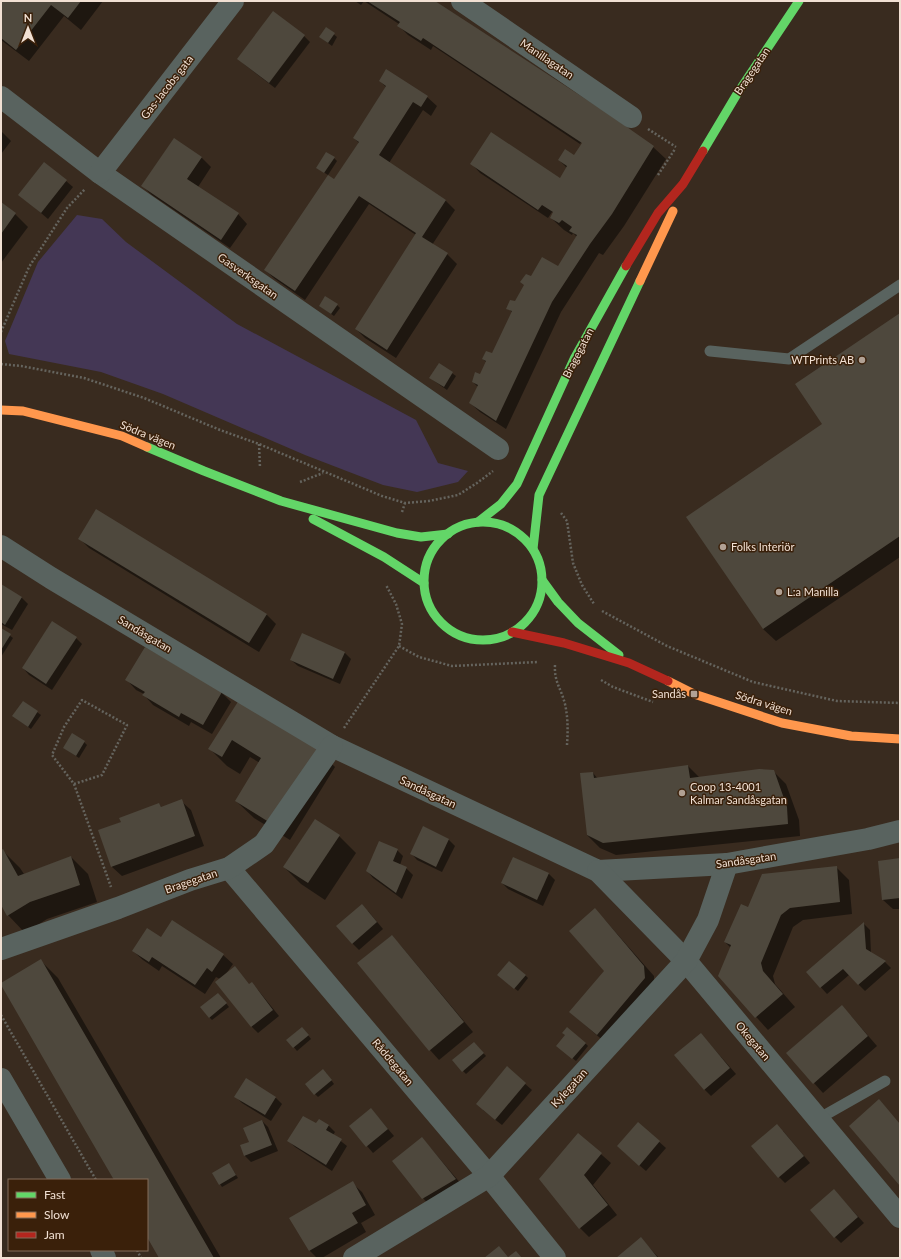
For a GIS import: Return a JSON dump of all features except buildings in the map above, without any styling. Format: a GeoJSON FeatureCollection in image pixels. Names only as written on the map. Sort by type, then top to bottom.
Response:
{"type":"FeatureCollection","features":[{"type":"Feature","properties":{"kind":"main road","name":"Bragegatan"},"geometry":{"type":"LineString","coordinates":[[478,522],[500,504],[517,484],[574,359],[613,288],[658,213],[682,184],[737,94],[799,1]]}},
{"type":"Feature","properties":{"kind":"main road","name":"Bragegatan"},"geometry":{"type":"LineString","coordinates":[[533,549],[539,495],[671,218],[682,184]]}},
{"type":"Feature","properties":{"kind":"main road","name":"Södra vägen"},"geometry":{"type":"LineString","coordinates":[[1,410],[23,411],[122,436],[281,501],[387,558],[407,570],[424,583]]}},
{"type":"Feature","properties":{"kind":"main road","name":"Södra vägen"},"geometry":{"type":"LineString","coordinates":[[281,501],[397,533],[421,537],[448,534]]}},
{"type":"Feature","properties":{"kind":"main road"},"geometry":{"type":"LineString","coordinates":[[478,522],[494,523],[509,528],[522,537],[533,549],[540,564],[542,580],[540,596],[534,610],[525,623],[512,632],[496,639],[480,640],[465,637],[450,630],[439,620],[430,607],[425,593],[425,571],[428,559],[436,546],[448,534],[462,526],[478,522]]}},
{"type":"Feature","properties":{"kind":"main road","name":"Södra vägen"},"geometry":{"type":"LineString","coordinates":[[542,580],[558,602],[578,623],[629,663]]}},
{"type":"Feature","properties":{"kind":"main road","name":"Södra vägen"},"geometry":{"type":"LineString","coordinates":[[512,632],[564,642],[629,663],[694,694],[782,722],[851,736],[900,739]]}},
{"type":"Feature","properties":{"kind":"street","name":"Gas-Jacobs gata"},"geometry":{"type":"LineString","coordinates":[[100,173],[234,1]]}},
{"type":"Feature","properties":{"kind":"street","name":"Manillagatan"},"geometry":{"type":"LineString","coordinates":[[462,1],[631,117]]}},
{"type":"Feature","properties":{"kind":"street","name":"Gasverksgatan"},"geometry":{"type":"LineString","coordinates":[[1,97],[100,173],[498,449]]}},
{"type":"Feature","properties":{"kind":"street","name":"Sandåsgatan"},"geometry":{"type":"LineString","coordinates":[[1,546],[51,578],[332,746],[598,871],[727,864],[868,839],[900,831]]}},
{"type":"Feature","properties":{"kind":"street","name":"Bragegatan"},"geometry":{"type":"LineString","coordinates":[[1,949],[118,908],[190,880],[229,868],[264,844],[332,746]]}},
{"type":"Feature","properties":{"kind":"street","name":"Kylegatan"},"geometry":{"type":"LineString","coordinates":[[354,1258],[489,1176],[686,961],[708,920],[727,864]]}},
{"type":"Feature","properties":{"kind":"street","name":"Råddegatan"},"geometry":{"type":"LineString","coordinates":[[229,868],[489,1176],[555,1258]]}},
{"type":"Feature","properties":{"kind":"street","name":"Okegatan"},"geometry":{"type":"LineString","coordinates":[[598,871],[686,961],[900,1217]]}},
{"type":"Feature","properties":{"kind":"street"},"geometry":{"type":"LineString","coordinates":[[1,1079],[59,1179]]}},
{"type":"Feature","properties":{"kind":"lane"},"geometry":{"type":"LineString","coordinates":[[710,351],[789,359],[900,285]]}},
{"type":"Feature","properties":{"kind":"lane"},"geometry":{"type":"LineString","coordinates":[[818,1119],[885,1081]]}},
{"type":"Feature","properties":{"kind":"path"},"geometry":{"type":"LineString","coordinates":[[631,117],[676,147]]}},
{"type":"Feature","properties":{"kind":"path"},"geometry":{"type":"LineString","coordinates":[[1,332],[29,267],[67,208],[100,173]]}},
{"type":"Feature","properties":{"kind":"path"},"geometry":{"type":"LineString","coordinates":[[1,364],[21,366],[84,378],[144,398],[382,496],[405,503],[429,501],[458,495],[492,472],[517,484]]}},
{"type":"Feature","properties":{"kind":"path"},"geometry":{"type":"LineString","coordinates":[[258,444],[260,468]]}},
{"type":"Feature","properties":{"kind":"path"},"geometry":{"type":"LineString","coordinates":[[298,482],[324,472]]}},
{"type":"Feature","properties":{"kind":"path"},"geometry":{"type":"LineString","coordinates":[[539,495],[556,506],[567,521],[573,563],[582,585],[595,606],[667,646],[753,682],[838,701],[900,703]]}},
{"type":"Feature","properties":{"kind":"path"},"geometry":{"type":"LineString","coordinates":[[397,533],[405,503]]}},
{"type":"Feature","properties":{"kind":"path"},"geometry":{"type":"LineString","coordinates":[[332,746],[399,646],[402,624],[396,604],[384,582],[383,574],[387,558]]}},
{"type":"Feature","properties":{"kind":"path"},"geometry":{"type":"LineString","coordinates":[[578,623],[595,606]]}},
{"type":"Feature","properties":{"kind":"path"},"geometry":{"type":"LineString","coordinates":[[564,642],[555,662],[554,676],[564,702],[568,721],[567,745]]}},
{"type":"Feature","properties":{"kind":"path"},"geometry":{"type":"LineString","coordinates":[[399,646],[419,657],[452,666],[539,662]]}},
{"type":"Feature","properties":{"kind":"path"},"geometry":{"type":"LineString","coordinates":[[74,784],[102,775],[127,725],[82,700],[64,727],[52,755],[74,784],[118,908]]}},
{"type":"Feature","properties":{"kind":"path"},"geometry":{"type":"LineString","coordinates":[[1,1015],[95,1179]]}},
{"type":"Feature","properties":{"kind":"shaded area"},"geometry":{"type":"Polygon","coordinates":[[[77,215],[102,219],[126,242],[237,324],[416,420],[438,463],[468,471],[458,482],[417,492],[383,485],[305,455],[163,394],[101,372],[9,354],[5,341],[38,262],[77,215]]]}},
{"type":"Feature","properties":{"kind":"traffic: fast"},"geometry":{"type":"LineString","coordinates":[[703,151],[737,94],[799,1]]}},
{"type":"Feature","properties":{"kind":"traffic: fast"},"geometry":{"type":"LineString","coordinates":[[478,522],[501,504],[517,484],[574,359],[626,266]]}},
{"type":"Feature","properties":{"kind":"traffic: fast"},"geometry":{"type":"LineString","coordinates":[[533,549],[539,495],[640,281]]}},
{"type":"Feature","properties":{"kind":"traffic: fast"},"geometry":{"type":"LineString","coordinates":[[147,447],[281,501],[397,533],[421,537],[448,534]]}},
{"type":"Feature","properties":{"kind":"traffic: fast"},"geometry":{"type":"LineString","coordinates":[[313,519],[384,557],[424,583]]}},
{"type":"Feature","properties":{"kind":"traffic: fast"},"geometry":{"type":"LineString","coordinates":[[483,522],[494,523],[516,532],[532,548],[541,570],[542,581],[541,592],[532,614],[516,630],[494,639],[483,640],[472,639],[450,630],[434,614],[425,592],[424,581],[425,570],[434,548],[450,532],[472,523],[483,522]]}},
{"type":"Feature","properties":{"kind":"traffic: fast"},"geometry":{"type":"LineString","coordinates":[[542,580],[558,602],[578,623],[619,655]]}},
{"type":"Feature","properties":{"kind":"traffic: slow"},"geometry":{"type":"LineString","coordinates":[[640,281],[673,211]]}},
{"type":"Feature","properties":{"kind":"traffic: slow"},"geometry":{"type":"LineString","coordinates":[[1,410],[23,411],[122,436],[147,447]]}},
{"type":"Feature","properties":{"kind":"traffic: slow"},"geometry":{"type":"LineString","coordinates":[[668,681],[694,694],[782,723],[851,736],[900,739]]}},
{"type":"Feature","properties":{"kind":"traffic: jam"},"geometry":{"type":"LineString","coordinates":[[626,266],[658,213],[683,184],[703,151]]}},
{"type":"Feature","properties":{"kind":"traffic: jam"},"geometry":{"type":"LineString","coordinates":[[512,632],[564,643],[629,663],[668,681]]}},
{"type":"Feature","properties":{"kind":"place","name":"WTPrints AB"},"geometry":{"type":"Point","coordinates":[862,360]}},
{"type":"Feature","properties":{"kind":"place","name":"Folks Interiör"},"geometry":{"type":"Point","coordinates":[723,547]}},
{"type":"Feature","properties":{"kind":"place","name":"L:a Manilla"},"geometry":{"type":"Point","coordinates":[779,592]}},
{"type":"Feature","properties":{"kind":"place","name":"Sandås"},"geometry":{"type":"Point","coordinates":[694,694]}},
{"type":"Feature","properties":{"kind":"place","name":"Coop 13-4001 Kalmar Sandåsgatan"},"geometry":{"type":"Point","coordinates":[682,793]}}]}
